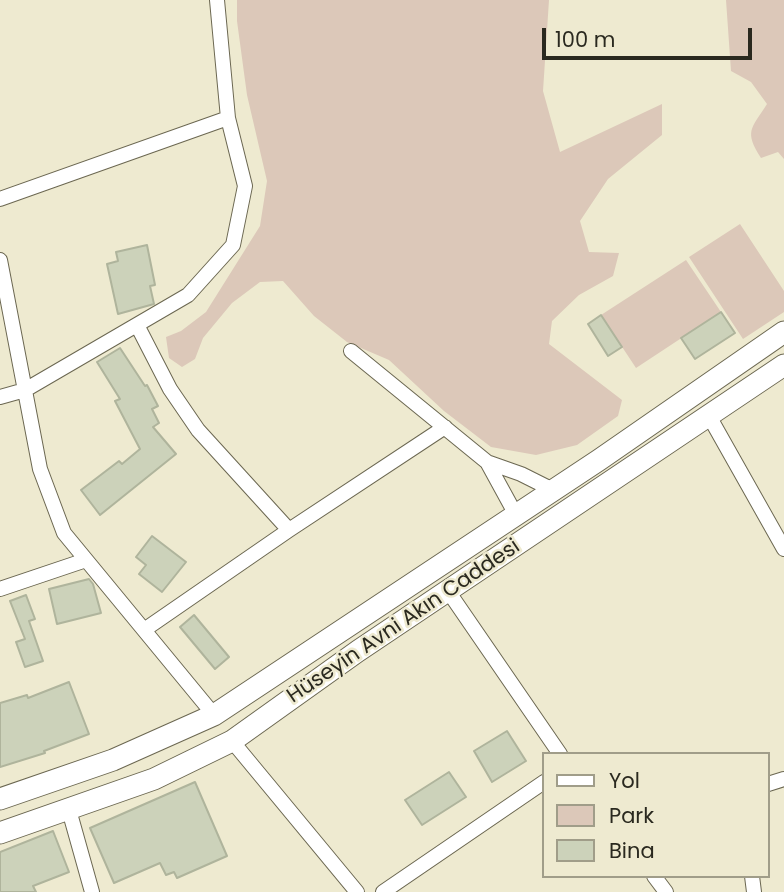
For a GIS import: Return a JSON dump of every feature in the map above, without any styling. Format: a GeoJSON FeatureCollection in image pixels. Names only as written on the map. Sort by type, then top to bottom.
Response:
{"type":"FeatureCollection","features":[{"type":"Feature","properties":{"kind":"main road","name":"Hüseyin Avni Akın Caddesi"},"geometry":{"type":"LineString","coordinates":[[0,799],[113,760],[214,715],[516,515],[784,332]]}},
{"type":"Feature","properties":{"kind":"main road","name":"Hüseyin Avni Akın Caddesi"},"geometry":{"type":"LineString","coordinates":[[0,833],[154,779],[232,741],[448,591],[784,365]]}},
{"type":"Feature","properties":{"kind":"street"},"geometry":{"type":"LineString","coordinates":[[0,397],[25,390],[188,295],[233,245],[245,186],[228,118],[217,0]]}},
{"type":"Feature","properties":{"kind":"street"},"geometry":{"type":"LineString","coordinates":[[0,199],[228,118]]}},
{"type":"Feature","properties":{"kind":"street"},"geometry":{"type":"LineString","coordinates":[[0,260],[40,469],[64,533],[214,715]]}},
{"type":"Feature","properties":{"kind":"street"},"geometry":{"type":"LineString","coordinates":[[137,325],[170,389],[198,430],[289,530]]}},
{"type":"Feature","properties":{"kind":"street"},"geometry":{"type":"LineString","coordinates":[[351,351],[487,461],[553,490]]}},
{"type":"Feature","properties":{"kind":"street"},"geometry":{"type":"LineString","coordinates":[[709,416],[784,549]]}},
{"type":"Feature","properties":{"kind":"street"},"geometry":{"type":"LineString","coordinates":[[144,631],[289,530],[445,427]]}},
{"type":"Feature","properties":{"kind":"street"},"geometry":{"type":"LineString","coordinates":[[487,461],[516,515]]}},
{"type":"Feature","properties":{"kind":"street"},"geometry":{"type":"LineString","coordinates":[[0,589],[86,560]]}},
{"type":"Feature","properties":{"kind":"street"},"geometry":{"type":"LineString","coordinates":[[448,591],[559,752]]}},
{"type":"Feature","properties":{"kind":"street"},"geometry":{"type":"LineString","coordinates":[[232,741],[357,892]]}},
{"type":"Feature","properties":{"kind":"street"},"geometry":{"type":"LineString","coordinates":[[383,892],[542,783]]}},
{"type":"Feature","properties":{"kind":"street"},"geometry":{"type":"LineString","coordinates":[[69,810],[92,892]]}},
{"type":"Feature","properties":{"kind":"green space"},"geometry":{"type":"Polygon","coordinates":[[[237,0],[549,0],[543,91],[560,152],[662,104],[662,135],[608,179],[580,221],[589,252],[619,253],[613,276],[579,295],[552,321],[549,344],[622,400],[618,416],[577,445],[536,455],[491,447],[444,411],[389,360],[347,342],[314,316],[283,281],[260,282],[232,303],[203,338],[195,359],[182,367],[169,358],[166,337],[181,331],[206,312],[260,226],[267,181],[247,95],[237,21],[237,0]]]}},
{"type":"Feature","properties":{"kind":"green space"},"geometry":{"type":"Polygon","coordinates":[[[726,0],[784,0],[784,159],[778,152],[761,158],[753,142],[752,130],[767,104],[751,82],[731,71],[726,0]]]}},
{"type":"Feature","properties":{"kind":"green space"},"geometry":{"type":"Polygon","coordinates":[[[740,224],[784,291],[784,312],[743,339],[689,257],[740,224]]]}},
{"type":"Feature","properties":{"kind":"green space"},"geometry":{"type":"Polygon","coordinates":[[[686,260],[721,312],[636,368],[601,315],[686,260]]]}},
{"type":"Feature","properties":{"kind":"building"},"geometry":{"type":"Polygon","coordinates":[[[147,245],[155,285],[150,286],[154,304],[118,314],[107,264],[118,261],[116,252],[147,245]]]}},
{"type":"Feature","properties":{"kind":"building"},"geometry":{"type":"Polygon","coordinates":[[[721,312],[735,333],[695,359],[681,338],[721,312]]]}},
{"type":"Feature","properties":{"kind":"building"},"geometry":{"type":"Polygon","coordinates":[[[601,315],[622,347],[608,356],[588,324],[601,315]]]}},
{"type":"Feature","properties":{"kind":"building"},"geometry":{"type":"Polygon","coordinates":[[[120,348],[145,386],[147,385],[158,406],[152,409],[159,423],[153,427],[176,454],[100,515],[81,490],[119,461],[122,464],[140,449],[115,401],[120,399],[97,362],[120,348]]]}},
{"type":"Feature","properties":{"kind":"building"},"geometry":{"type":"Polygon","coordinates":[[[152,536],[186,562],[162,592],[139,574],[146,565],[136,557],[152,536]]]}},
{"type":"Feature","properties":{"kind":"building"},"geometry":{"type":"Polygon","coordinates":[[[89,579],[93,584],[101,613],[57,624],[49,589],[89,579]]]}},
{"type":"Feature","properties":{"kind":"building"},"geometry":{"type":"Polygon","coordinates":[[[26,595],[35,619],[29,621],[43,661],[25,667],[16,642],[25,639],[10,601],[26,595]]]}},
{"type":"Feature","properties":{"kind":"building"},"geometry":{"type":"Polygon","coordinates":[[[194,615],[229,657],[215,669],[180,627],[194,615]]]}},
{"type":"Feature","properties":{"kind":"building"},"geometry":{"type":"Polygon","coordinates":[[[69,682],[89,734],[44,751],[45,753],[0,767],[0,703],[27,695],[28,698],[69,682]]]}},
{"type":"Feature","properties":{"kind":"building"},"geometry":{"type":"Polygon","coordinates":[[[507,731],[526,761],[492,782],[474,751],[507,731]]]}},
{"type":"Feature","properties":{"kind":"building"},"geometry":{"type":"Polygon","coordinates":[[[449,772],[466,797],[422,825],[405,800],[449,772]]]}},
{"type":"Feature","properties":{"kind":"building"},"geometry":{"type":"Polygon","coordinates":[[[195,782],[227,856],[177,878],[174,872],[166,875],[160,863],[114,883],[90,828],[195,782]]]}},
{"type":"Feature","properties":{"kind":"building"},"geometry":{"type":"Polygon","coordinates":[[[53,831],[69,872],[33,886],[36,892],[0,892],[0,852],[53,831]]]}}]}
